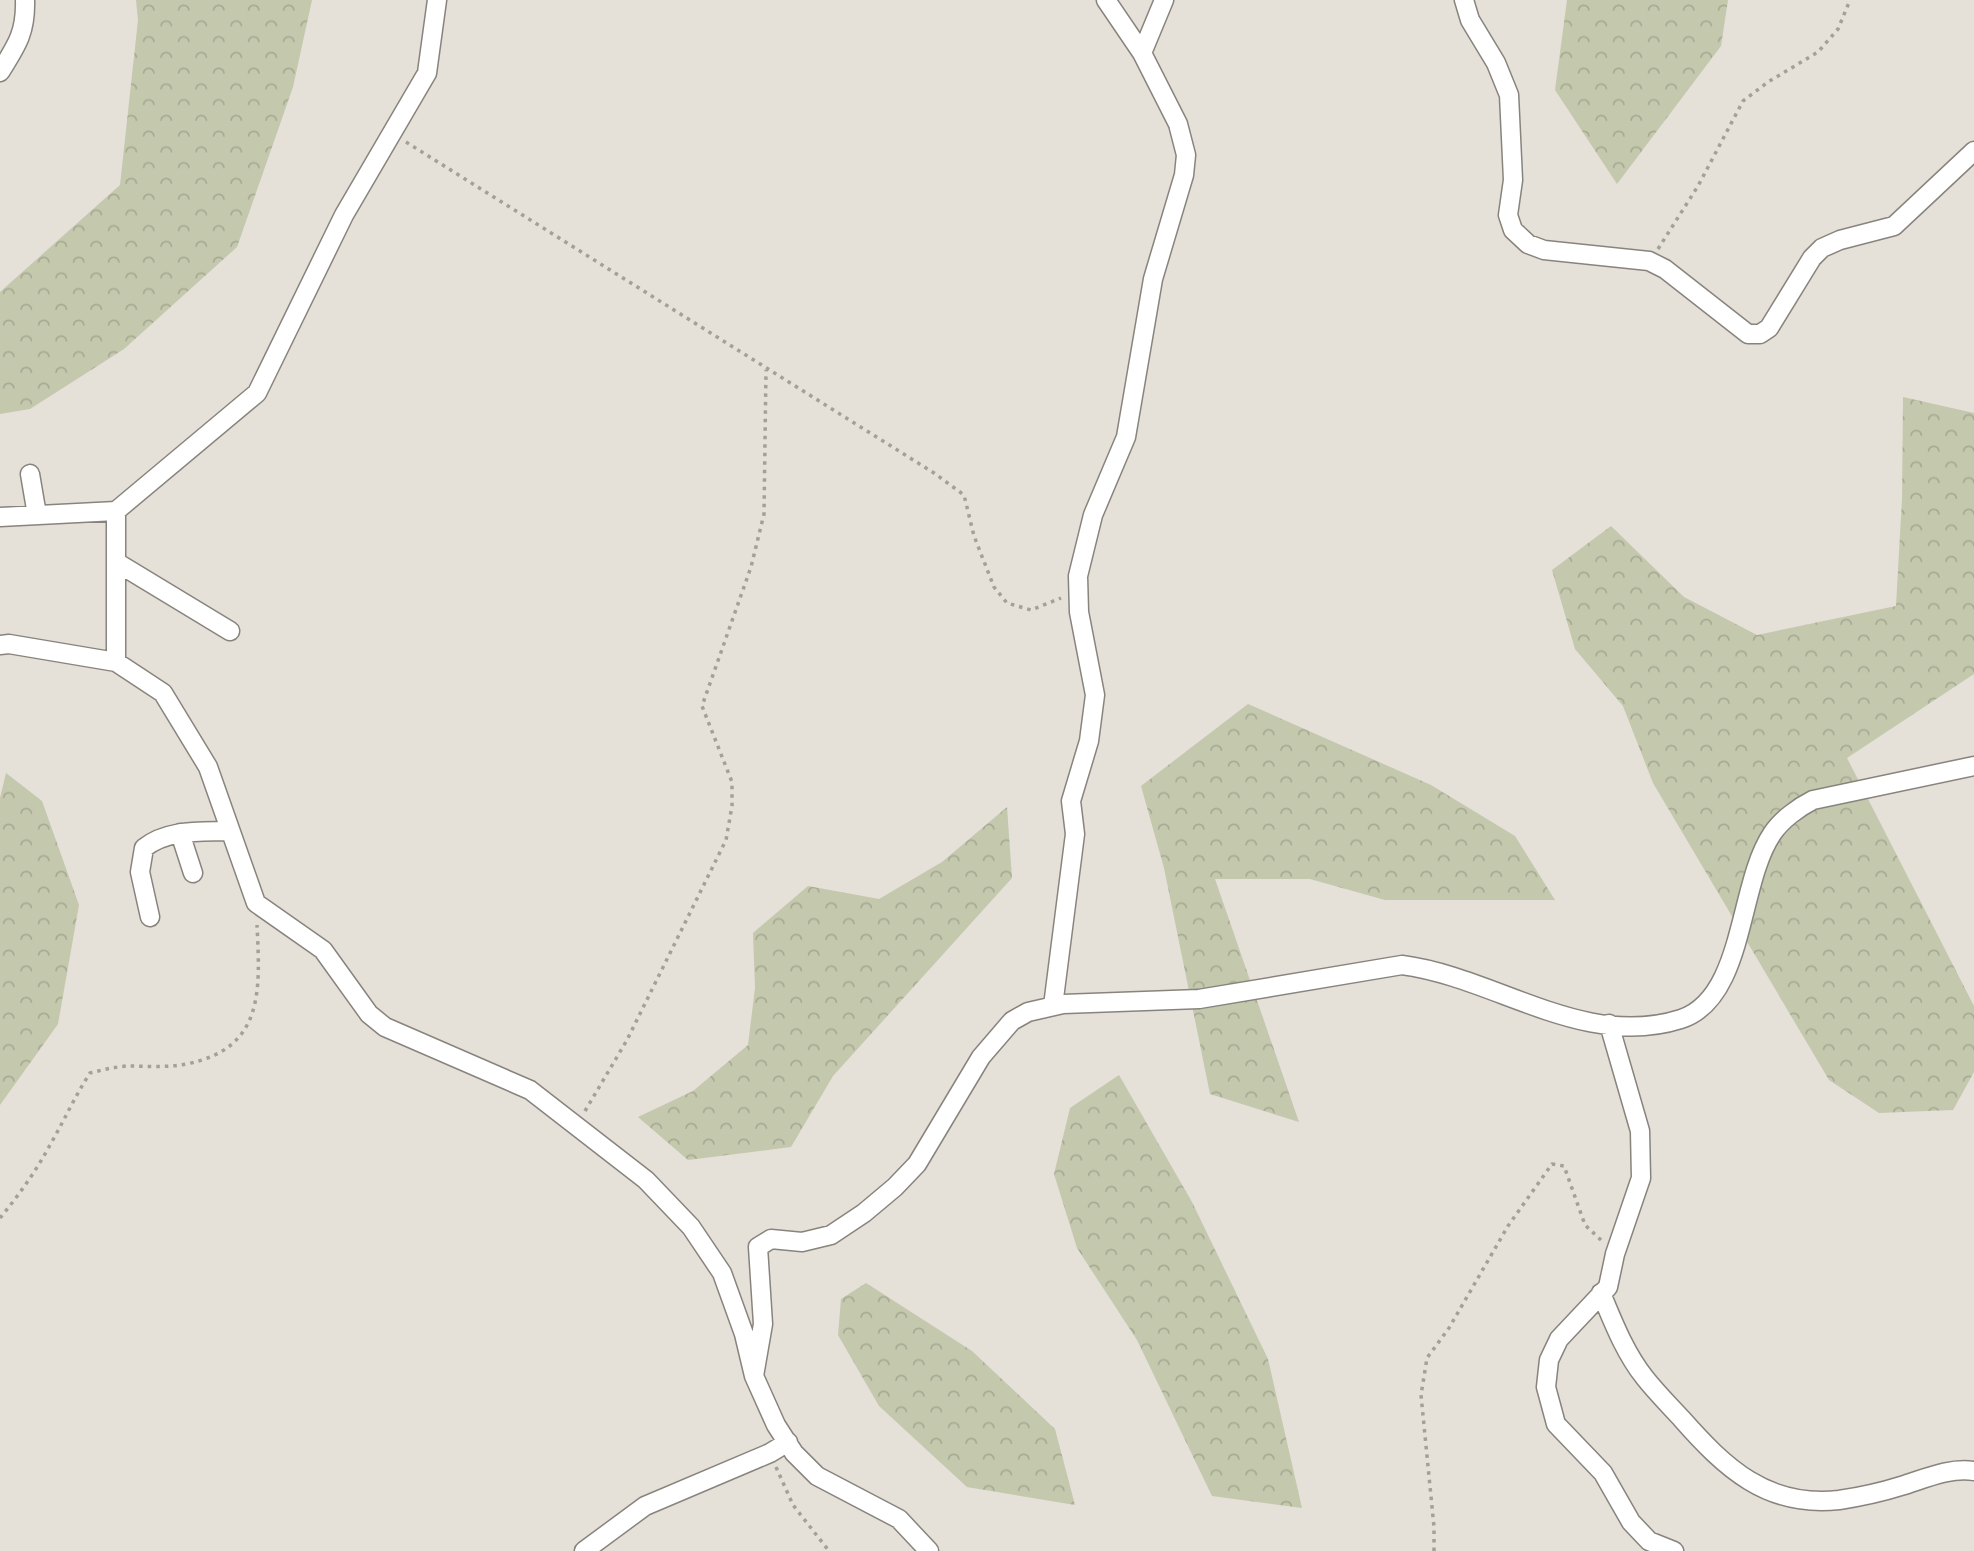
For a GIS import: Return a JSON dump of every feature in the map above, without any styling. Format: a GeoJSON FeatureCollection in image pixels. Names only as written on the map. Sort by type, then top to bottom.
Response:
{"type":"FeatureCollection","features":[{"type":"Feature","properties":{"kind":"street"},"geometry":{"type":"LineString","coordinates":[[0,72],[19,41],[26,15],[25,0]]}},
{"type":"Feature","properties":{"kind":"street"},"geometry":{"type":"LineString","coordinates":[[0,517],[116,511],[257,393],[344,215],[427,73],[437,0]]}},
{"type":"Feature","properties":{"kind":"street"},"geometry":{"type":"LineString","coordinates":[[1053,1006],[1074,834],[1071,801],[1089,741],[1094,695],[1079,612],[1078,576],[1093,514],[1126,437],[1153,279],[1184,175],[1186,155],[1178,124],[1142,53],[1106,0]]}},
{"type":"Feature","properties":{"kind":"street"},"geometry":{"type":"LineString","coordinates":[[1142,53],[1164,0]]}},
{"type":"Feature","properties":{"kind":"street"},"geometry":{"type":"LineString","coordinates":[[1464,0],[1470,20],[1496,63],[1509,95],[1513,180],[1508,215],[1513,230],[1528,244],[1544,250],[1649,261],[1665,269],[1748,334],[1760,334],[1769,328],[1812,258],[1822,248],[1840,240],[1894,226],[1974,151]]}},
{"type":"Feature","properties":{"kind":"street"},"geometry":{"type":"LineString","coordinates":[[30,474],[37,515]]}},
{"type":"Feature","properties":{"kind":"street"},"geometry":{"type":"LineString","coordinates":[[116,511],[116,662]]}},
{"type":"Feature","properties":{"kind":"street"},"geometry":{"type":"LineString","coordinates":[[116,562],[230,631]]}},
{"type":"Feature","properties":{"kind":"street"},"geometry":{"type":"LineString","coordinates":[[0,645],[9,644],[116,662],[163,693],[208,766],[256,903],[323,950],[369,1014],[385,1027],[530,1090],[646,1180],[691,1227],[722,1273],[744,1334],[754,1376],[776,1425],[794,1453],[817,1476],[899,1519],[929,1551]]}},
{"type":"Feature","properties":{"kind":"street"},"geometry":{"type":"LineString","coordinates":[[754,1376],[763,1324],[758,1247],[771,1239],[802,1242],[831,1235],[864,1213],[895,1187],[917,1164],[981,1057],[1012,1021],[1028,1012],[1053,1006],[1098,1002],[1199,999],[1402,965],[1450,976],[1540,1009],[1577,1019],[1631,1027],[1667,1023],[1695,1014],[1721,983],[1732,956],[1753,874],[1772,833],[1801,806],[1825,797],[1974,766]]}},
{"type":"Feature","properties":{"kind":"street"},"geometry":{"type":"LineString","coordinates":[[150,917],[139,872],[144,848],[156,839],[180,833],[229,831]]}},
{"type":"Feature","properties":{"kind":"street"},"geometry":{"type":"LineString","coordinates":[[180,833],[193,873]]}},
{"type":"Feature","properties":{"kind":"street"},"geometry":{"type":"LineString","coordinates":[[1609,1024],[1640,1132],[1643,1163],[1641,1178],[1615,1254],[1608,1287],[1559,1339],[1549,1360],[1546,1387],[1556,1424],[1603,1473],[1631,1522],[1650,1541],[1674,1551]]}},
{"type":"Feature","properties":{"kind":"street"},"geometry":{"type":"LineString","coordinates":[[1601,1293],[1617,1332],[1644,1377],[1706,1447],[1739,1476],[1774,1494],[1803,1501],[1840,1500],[1898,1487],[1941,1473],[1974,1471]]}},
{"type":"Feature","properties":{"kind":"street"},"geometry":{"type":"LineString","coordinates":[[584,1551],[645,1506],[770,1453],[788,1442]]}},
{"type":"Feature","properties":{"kind":"path"},"geometry":{"type":"LineString","coordinates":[[1649,261],[1668,236],[1743,101],[1768,82],[1818,52],[1838,29],[1850,0]]}},
{"type":"Feature","properties":{"kind":"path"},"geometry":{"type":"LineString","coordinates":[[392,133],[934,473],[964,495],[974,536],[993,587],[1007,603],[1031,610],[1080,592]]}},
{"type":"Feature","properties":{"kind":"path"},"geometry":{"type":"LineString","coordinates":[[576,1126],[626,1040],[726,840],[732,806],[732,782],[702,706],[751,567],[764,514],[766,370]]}},
{"type":"Feature","properties":{"kind":"path"},"geometry":{"type":"LineString","coordinates":[[0,1218],[16,1199],[51,1145],[90,1073],[122,1067],[184,1065],[211,1057],[236,1042],[249,1021],[260,983],[256,903]]}},
{"type":"Feature","properties":{"kind":"path"},"geometry":{"type":"LineString","coordinates":[[1434,1551],[1421,1395],[1427,1358],[1449,1328],[1508,1226],[1552,1164],[1564,1166],[1585,1225],[1615,1254]]}},
{"type":"Feature","properties":{"kind":"path"},"geometry":{"type":"LineString","coordinates":[[770,1453],[793,1505],[829,1551]]}},
{"type":"Feature","properties":{"kind":"green space"},"geometry":{"type":"Polygon","coordinates":[[[136,0],[312,0],[293,87],[237,247],[124,349],[30,409],[0,414],[0,292],[120,185],[138,20],[136,0]]]}},
{"type":"Feature","properties":{"kind":"green space"},"geometry":{"type":"Polygon","coordinates":[[[1567,0],[1728,0],[1721,46],[1617,184],[1555,90],[1567,0]]]}},
{"type":"Feature","properties":{"kind":"green space"},"geometry":{"type":"Polygon","coordinates":[[[1903,397],[1974,413],[1974,674],[1847,758],[1974,1006],[1974,1072],[1953,1110],[1879,1113],[1829,1080],[1653,783],[1623,706],[1575,649],[1552,570],[1611,526],[1684,597],[1757,635],[1896,606],[1902,499],[1903,397]]]}},
{"type":"Feature","properties":{"kind":"green space"},"geometry":{"type":"Polygon","coordinates":[[[1248,704],[1431,785],[1515,836],[1555,900],[1385,900],[1310,879],[1215,879],[1299,1122],[1210,1094],[1164,868],[1141,786],[1248,704]]]}},
{"type":"Feature","properties":{"kind":"green space"},"geometry":{"type":"Polygon","coordinates":[[[6,773],[42,801],[79,905],[58,1024],[0,1105],[0,798],[6,773]]]}},
{"type":"Feature","properties":{"kind":"green space"},"geometry":{"type":"Polygon","coordinates":[[[1007,807],[1012,878],[833,1076],[791,1147],[688,1160],[638,1117],[693,1091],[748,1045],[755,988],[753,933],[808,886],[879,899],[942,862],[1007,807]]]}},
{"type":"Feature","properties":{"kind":"green space"},"geometry":{"type":"Polygon","coordinates":[[[1119,1075],[1192,1202],[1268,1359],[1302,1508],[1212,1496],[1137,1340],[1077,1248],[1054,1174],[1070,1108],[1119,1075]]]}},
{"type":"Feature","properties":{"kind":"green space"},"geometry":{"type":"Polygon","coordinates":[[[866,1283],[972,1351],[1055,1429],[1075,1505],[967,1487],[879,1406],[838,1335],[841,1299],[866,1283]]]}}]}
